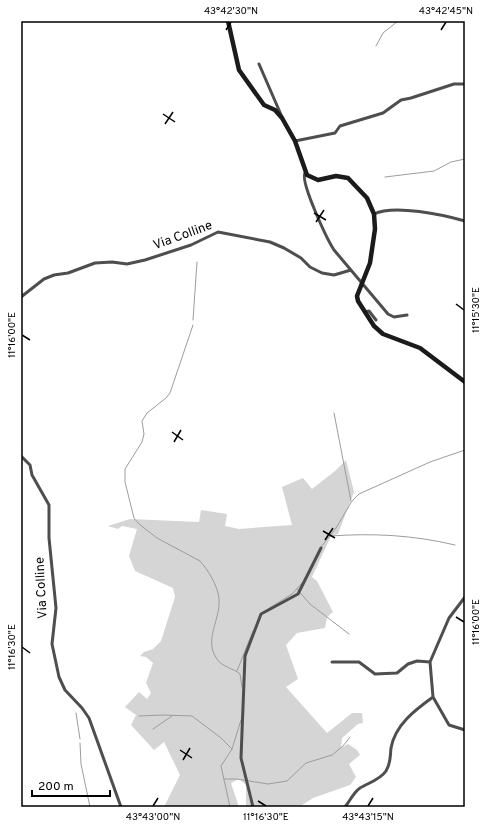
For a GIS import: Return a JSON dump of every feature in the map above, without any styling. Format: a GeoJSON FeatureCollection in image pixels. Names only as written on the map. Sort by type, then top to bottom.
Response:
{"type":"FeatureCollection","features":[{"type":"Feature","properties":{"kind":"main road"},"geometry":{"type":"LineString","coordinates":[[228,21],[236,61],[241,74],[264,105],[276,111],[282,118],[295,142],[305,173],[310,178],[318,180],[336,176],[348,178],[367,198],[374,214],[375,229],[371,256],[363,283],[357,296],[374,326],[380,333],[420,348],[465,382]]}},
{"type":"Feature","properties":{"kind":"street"},"geometry":{"type":"LineString","coordinates":[[259,64],[282,118]]}},
{"type":"Feature","properties":{"kind":"street"},"geometry":{"type":"LineString","coordinates":[[295,142],[335,133],[340,126],[382,113],[401,100],[454,84],[465,84]]}},
{"type":"Feature","properties":{"kind":"street"},"geometry":{"type":"LineString","coordinates":[[305,173],[304,177],[308,191],[327,239],[389,315],[394,317],[407,315]]}},
{"type":"Feature","properties":{"kind":"street"},"geometry":{"type":"LineString","coordinates":[[374,214],[388,211],[417,212],[465,221]]}},
{"type":"Feature","properties":{"kind":"street","name":"Via Colline"},"geometry":{"type":"LineString","coordinates":[[21,297],[44,279],[54,275],[95,263],[112,262],[127,264],[145,260],[191,245],[218,232],[270,242],[284,248],[300,258],[310,267],[322,273],[334,275],[351,270]]}},
{"type":"Feature","properties":{"kind":"street"},"geometry":{"type":"LineString","coordinates":[[365,312],[369,311],[376,320]]}},
{"type":"Feature","properties":{"kind":"street","name":"Via Colline"},"geometry":{"type":"LineString","coordinates":[[21,456],[30,465],[32,475],[49,505],[49,538],[56,608],[52,644],[59,677],[65,690],[89,718],[122,807]]}},
{"type":"Feature","properties":{"kind":"street"},"geometry":{"type":"LineString","coordinates":[[253,807],[241,758],[245,656],[261,614],[298,594],[321,548]]}},
{"type":"Feature","properties":{"kind":"street"},"geometry":{"type":"LineString","coordinates":[[465,597],[449,618],[430,662],[433,697],[449,725],[465,730]]}},
{"type":"Feature","properties":{"kind":"street"},"geometry":{"type":"LineString","coordinates":[[332,662],[359,662],[371,673],[375,674],[397,673],[408,664],[417,661],[430,662]]}},
{"type":"Feature","properties":{"kind":"street"},"geometry":{"type":"LineString","coordinates":[[345,807],[361,788],[384,773],[390,765],[393,741],[400,726],[422,705],[433,697]]}},
{"type":"Feature","properties":{"kind":"shaded area"},"geometry":{"type":"Polygon","coordinates":[[[346,460],[354,492],[338,534],[331,536],[312,577],[317,581],[333,612],[327,617],[325,628],[297,633],[286,645],[298,679],[286,687],[327,733],[352,713],[362,713],[363,723],[358,724],[342,738],[341,748],[348,744],[357,750],[360,755],[349,764],[356,777],[350,785],[313,798],[299,807],[246,807],[246,785],[239,779],[231,783],[239,807],[164,807],[180,775],[164,742],[154,750],[131,725],[136,715],[125,707],[139,692],[147,699],[151,693],[146,683],[153,663],[146,657],[140,656],[144,652],[153,649],[161,641],[175,597],[173,588],[135,571],[129,556],[137,529],[122,526],[118,529],[108,526],[130,519],[199,522],[201,510],[227,514],[225,526],[239,529],[292,525],[282,487],[303,478],[312,489],[335,471],[346,460]]]}},
{"type":"Feature","properties":{"kind":"waterway"},"geometry":{"type":"LineString","coordinates":[[376,46],[383,33],[398,21]]}},
{"type":"Feature","properties":{"kind":"waterway"},"geometry":{"type":"LineString","coordinates":[[385,177],[434,171],[451,162],[465,159]]}},
{"type":"Feature","properties":{"kind":"waterway"},"geometry":{"type":"LineString","coordinates":[[193,320],[197,262]]}},
{"type":"Feature","properties":{"kind":"waterway"},"geometry":{"type":"LineString","coordinates":[[193,325],[170,393],[147,413],[142,421],[144,434],[142,442],[125,469],[125,482],[134,518],[139,524],[157,538],[200,561],[212,578],[217,589],[219,599],[218,614],[212,637],[213,652],[219,662],[240,674],[242,687]]}},
{"type":"Feature","properties":{"kind":"waterway"},"geometry":{"type":"LineString","coordinates":[[334,413],[351,501]]}},
{"type":"Feature","properties":{"kind":"waterway"},"geometry":{"type":"LineString","coordinates":[[321,547],[336,528],[352,501],[359,494],[430,462],[465,450]]}},
{"type":"Feature","properties":{"kind":"waterway"},"geometry":{"type":"LineString","coordinates":[[330,536],[362,535],[408,537],[455,545]]}},
{"type":"Feature","properties":{"kind":"waterway"},"geometry":{"type":"LineString","coordinates":[[268,609],[292,594],[303,582]]}},
{"type":"Feature","properties":{"kind":"waterway"},"geometry":{"type":"LineString","coordinates":[[297,589],[310,604],[349,634]]}},
{"type":"Feature","properties":{"kind":"waterway"},"geometry":{"type":"LineString","coordinates":[[237,671],[253,631]]}},
{"type":"Feature","properties":{"kind":"waterway"},"geometry":{"type":"LineString","coordinates":[[76,713],[80,739]]}},
{"type":"Feature","properties":{"kind":"waterway"},"geometry":{"type":"LineString","coordinates":[[139,716],[192,716],[221,738],[232,749]]}},
{"type":"Feature","properties":{"kind":"waterway"},"geometry":{"type":"LineString","coordinates":[[153,729],[172,716]]}},
{"type":"Feature","properties":{"kind":"waterway"},"geometry":{"type":"LineString","coordinates":[[230,807],[221,766],[232,749],[241,720]]}},
{"type":"Feature","properties":{"kind":"waterway"},"geometry":{"type":"LineString","coordinates":[[224,779],[237,779],[268,784],[287,781],[306,763],[332,755],[343,746],[350,737]]}},
{"type":"Feature","properties":{"kind":"waterway"},"geometry":{"type":"LineString","coordinates":[[80,743],[81,764],[90,807]]}}]}
